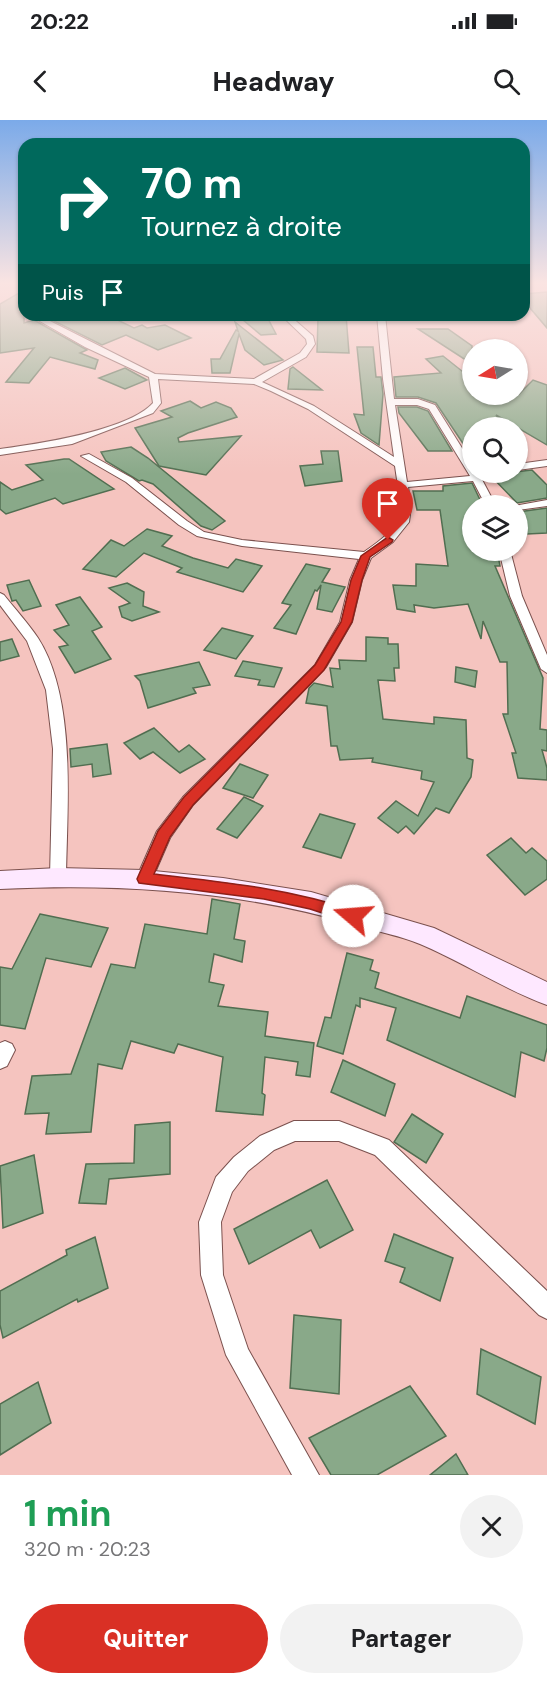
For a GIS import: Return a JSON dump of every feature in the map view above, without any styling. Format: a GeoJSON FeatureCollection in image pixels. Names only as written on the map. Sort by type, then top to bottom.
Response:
{"type":"FeatureCollection","features":[{"type":"Feature","properties":{"kind":"street"},"geometry":{"type":"LineString","coordinates":[[93,347],[153,376],[255,382],[301,402],[399,464]]}},
{"type":"Feature","properties":{"kind":"street"},"geometry":{"type":"LineString","coordinates":[[255,382],[303,356],[309,347]]}},
{"type":"Feature","properties":{"kind":"street"},"geometry":{"type":"LineString","coordinates":[[144,879],[164,835],[188,801],[320,668],[346,622],[356,580],[366,556],[388,540],[404,522],[406,507],[385,347]]}},
{"type":"Feature","properties":{"kind":"street"},"geometry":{"type":"LineString","coordinates":[[0,452],[69,442],[104,431],[150,411],[156,407],[157,403],[153,376]]}},
{"type":"Feature","properties":{"kind":"street"},"geometry":{"type":"LineString","coordinates":[[391,402],[418,402],[432,407],[462,455]]}},
{"type":"Feature","properties":{"kind":"street"},"geometry":{"type":"LineString","coordinates":[[86,456],[129,480],[183,523],[208,536],[242,543],[366,556]]}},
{"type":"Feature","properties":{"kind":"street"},"geometry":{"type":"LineString","coordinates":[[528,466],[547,463]]}},
{"type":"Feature","properties":{"kind":"street"},"geometry":{"type":"LineString","coordinates":[[402,485],[462,476]]}},
{"type":"Feature","properties":{"kind":"street"},"geometry":{"type":"LineString","coordinates":[[528,506],[547,503]]}},
{"type":"Feature","properties":{"kind":"street"},"geometry":{"type":"LineString","coordinates":[[506,561],[517,601],[547,669]]}},
{"type":"Feature","properties":{"kind":"street"},"geometry":{"type":"LineString","coordinates":[[0,597],[33,640],[53,690],[60,749],[58,877]]}},
{"type":"Feature","properties":{"kind":"street"},"geometry":{"type":"LineString","coordinates":[[0,880],[58,877],[144,879],[223,887],[310,902],[425,935],[547,994]]}},
{"type":"Feature","properties":{"kind":"street"},"geometry":{"type":"LineString","coordinates":[[306,1475],[238,1354],[212,1275],[210,1222],[224,1185],[241,1164],[267,1143],[294,1131],[339,1131],[382,1147],[547,1307]]}},
{"type":"Feature","properties":{"kind":"building"},"geometry":{"type":"Polygon","coordinates":[[[0,347],[82,347],[87,350],[80,353],[98,360],[95,369],[50,357],[29,383],[6,382],[34,348],[0,353],[0,347]]]}},
{"type":"Feature","properties":{"kind":"building"},"geometry":{"type":"Polygon","coordinates":[[[226,347],[236,347],[230,373],[212,373],[211,359],[220,359],[226,347]]]}},
{"type":"Feature","properties":{"kind":"building"},"geometry":{"type":"Polygon","coordinates":[[[244,347],[267,347],[283,360],[264,365],[244,347]]]}},
{"type":"Feature","properties":{"kind":"building"},"geometry":{"type":"Polygon","coordinates":[[[317,347],[349,347],[349,353],[317,352],[317,347]]]}},
{"type":"Feature","properties":{"kind":"building"},"geometry":{"type":"Polygon","coordinates":[[[357,347],[373,347],[376,377],[381,377],[383,394],[379,445],[361,433],[354,414],[364,415],[357,347]]]}},
{"type":"Feature","properties":{"kind":"building"},"geometry":{"type":"Polygon","coordinates":[[[446,347],[462,347],[462,358],[446,347]]]}},
{"type":"Feature","properties":{"kind":"building"},"geometry":{"type":"Polygon","coordinates":[[[443,356],[462,371],[462,405],[528,405],[528,385],[533,380],[547,385],[547,445],[528,434],[528,417],[496,415],[498,417],[462,417],[462,442],[436,403],[418,397],[396,397],[394,377],[441,373],[426,359],[443,356]]]}},
{"type":"Feature","properties":{"kind":"building"},"geometry":{"type":"Polygon","coordinates":[[[293,367],[322,390],[288,389],[290,369],[293,367]]]}},
{"type":"Feature","properties":{"kind":"building"},"geometry":{"type":"Polygon","coordinates":[[[125,368],[147,380],[125,389],[99,378],[125,368]]]}},
{"type":"Feature","properties":{"kind":"building"},"geometry":{"type":"Polygon","coordinates":[[[190,401],[201,408],[216,402],[231,408],[237,417],[178,438],[179,442],[241,436],[206,475],[159,466],[135,428],[172,417],[161,411],[190,401]]]}},
{"type":"Feature","properties":{"kind":"building"},"geometry":{"type":"Polygon","coordinates":[[[398,407],[417,407],[428,411],[452,451],[428,451],[399,413],[398,407]]]}},
{"type":"Feature","properties":{"kind":"building"},"geometry":{"type":"Polygon","coordinates":[[[131,447],[148,458],[225,521],[212,530],[201,526],[153,484],[139,481],[106,461],[101,452],[131,447]]]}},
{"type":"Feature","properties":{"kind":"building"},"geometry":{"type":"Polygon","coordinates":[[[321,451],[338,451],[342,481],[305,486],[300,466],[323,464],[321,451]]]}},
{"type":"Feature","properties":{"kind":"building"},"geometry":{"type":"Polygon","coordinates":[[[69,459],[114,489],[63,504],[55,498],[6,514],[0,509],[0,482],[12,490],[43,480],[26,465],[69,459]]]}},
{"type":"Feature","properties":{"kind":"building"},"geometry":{"type":"Polygon","coordinates":[[[528,470],[532,470],[547,485],[547,498],[528,501],[528,495],[509,495],[498,483],[528,483],[528,470]]]}},
{"type":"Feature","properties":{"kind":"building"},"geometry":{"type":"Polygon","coordinates":[[[472,483],[478,495],[462,495],[462,561],[499,561],[500,566],[495,566],[543,678],[540,729],[547,730],[547,751],[542,750],[547,768],[547,780],[518,778],[512,753],[516,753],[503,714],[508,714],[507,662],[500,662],[483,621],[481,639],[468,604],[434,608],[414,605],[415,612],[397,609],[393,585],[416,586],[416,564],[448,566],[440,510],[417,510],[413,491],[443,491],[443,486],[472,483]]]}},
{"type":"Feature","properties":{"kind":"building"},"geometry":{"type":"Polygon","coordinates":[[[547,508],[547,533],[528,534],[528,511],[547,508]]]}},
{"type":"Feature","properties":{"kind":"building"},"geometry":{"type":"Polygon","coordinates":[[[147,529],[172,536],[162,546],[193,558],[228,568],[236,559],[262,566],[243,592],[177,572],[182,568],[144,553],[116,577],[83,569],[111,540],[124,546],[147,529]]]}},
{"type":"Feature","properties":{"kind":"building"},"geometry":{"type":"Polygon","coordinates":[[[306,564],[330,569],[322,582],[345,587],[332,612],[317,609],[321,585],[317,591],[315,590],[296,634],[274,628],[291,605],[282,603],[306,564]]]}},
{"type":"Feature","properties":{"kind":"building"},"geometry":{"type":"Polygon","coordinates":[[[29,580],[41,606],[23,611],[16,600],[12,601],[7,585],[29,580]]]}},
{"type":"Feature","properties":{"kind":"building"},"geometry":{"type":"Polygon","coordinates":[[[127,583],[144,592],[143,606],[159,612],[132,621],[122,617],[119,607],[130,603],[109,588],[127,583]]]}},
{"type":"Feature","properties":{"kind":"building"},"geometry":{"type":"Polygon","coordinates":[[[80,597],[102,627],[92,631],[111,659],[75,673],[59,647],[68,645],[54,630],[69,625],[56,605],[80,597]]]}},
{"type":"Feature","properties":{"kind":"building"},"geometry":{"type":"Polygon","coordinates":[[[222,628],[253,636],[236,659],[204,650],[222,628]]]}},
{"type":"Feature","properties":{"kind":"building"},"geometry":{"type":"Polygon","coordinates":[[[366,637],[388,638],[388,644],[398,644],[399,668],[394,668],[395,681],[378,680],[383,719],[434,724],[434,717],[466,720],[467,758],[473,760],[471,777],[449,813],[436,808],[414,834],[406,826],[398,833],[378,818],[396,801],[418,816],[434,782],[421,779],[422,771],[372,762],[373,758],[340,760],[337,746],[331,746],[327,706],[306,703],[309,688],[314,683],[333,687],[330,668],[340,669],[339,660],[366,661],[366,637]]]}},
{"type":"Feature","properties":{"kind":"building"},"geometry":{"type":"Polygon","coordinates":[[[12,639],[19,656],[0,661],[0,642],[12,639]]]}},
{"type":"Feature","properties":{"kind":"building"},"geometry":{"type":"Polygon","coordinates":[[[243,661],[282,668],[274,687],[258,685],[260,680],[235,676],[243,661]]]}},
{"type":"Feature","properties":{"kind":"building"},"geometry":{"type":"Polygon","coordinates":[[[199,662],[210,685],[193,688],[196,693],[148,708],[140,681],[135,676],[199,662]]]}},
{"type":"Feature","properties":{"kind":"building"},"geometry":{"type":"Polygon","coordinates":[[[456,667],[477,671],[475,687],[455,682],[456,667]]]}},
{"type":"Feature","properties":{"kind":"building"},"geometry":{"type":"Polygon","coordinates":[[[154,728],[179,752],[189,745],[205,759],[180,773],[153,752],[140,759],[124,743],[154,728]]]}},
{"type":"Feature","properties":{"kind":"building"},"geometry":{"type":"Polygon","coordinates":[[[107,744],[111,774],[93,777],[92,764],[71,767],[70,749],[107,744]]]}},
{"type":"Feature","properties":{"kind":"building"},"geometry":{"type":"Polygon","coordinates":[[[240,764],[268,775],[253,798],[223,788],[240,764]]]}},
{"type":"Feature","properties":{"kind":"building"},"geometry":{"type":"Polygon","coordinates":[[[244,797],[263,806],[237,838],[217,829],[244,797]]]}},
{"type":"Feature","properties":{"kind":"building"},"geometry":{"type":"Polygon","coordinates":[[[320,814],[355,824],[341,858],[303,847],[320,814]]]}},
{"type":"Feature","properties":{"kind":"building"},"geometry":{"type":"Polygon","coordinates":[[[511,838],[526,853],[532,848],[547,861],[547,879],[525,895],[487,855],[511,838]]]}},
{"type":"Feature","properties":{"kind":"building"},"geometry":{"type":"Polygon","coordinates":[[[212,899],[240,904],[234,939],[245,941],[242,962],[214,954],[209,982],[224,985],[218,1006],[268,1012],[265,1036],[314,1043],[310,1077],[296,1075],[298,1062],[265,1057],[263,1115],[216,1111],[223,1057],[178,1044],[174,1053],[131,1041],[122,1069],[98,1064],[91,1132],[46,1134],[49,1113],[25,1114],[32,1076],[71,1074],[111,964],[135,968],[145,924],[207,934],[212,899]]]}},
{"type":"Feature","properties":{"kind":"building"},"geometry":{"type":"Polygon","coordinates":[[[40,914],[108,928],[91,967],[46,958],[25,1029],[0,1025],[0,967],[12,969],[40,914]]]}},
{"type":"Feature","properties":{"kind":"building"},"geometry":{"type":"Polygon","coordinates":[[[347,953],[373,960],[370,970],[379,973],[375,988],[460,1018],[467,996],[547,1025],[547,1048],[544,1061],[521,1052],[515,1097],[387,1040],[396,1008],[360,998],[360,1007],[356,1005],[343,1054],[317,1046],[325,1017],[331,1018],[347,953]]]}},
{"type":"Feature","properties":{"kind":"building"},"geometry":{"type":"Polygon","coordinates":[[[343,1060],[395,1084],[385,1116],[331,1092],[343,1060]]]}},
{"type":"Feature","properties":{"kind":"building"},"geometry":{"type":"Polygon","coordinates":[[[412,1114],[443,1134],[426,1163],[394,1142],[412,1114]]]}},
{"type":"Feature","properties":{"kind":"building"},"geometry":{"type":"Polygon","coordinates":[[[170,1122],[170,1174],[109,1179],[106,1204],[79,1203],[86,1164],[134,1163],[135,1125],[170,1122]]]}},
{"type":"Feature","properties":{"kind":"building"},"geometry":{"type":"Polygon","coordinates":[[[34,1155],[43,1213],[3,1228],[0,1166],[34,1155]]]}},
{"type":"Feature","properties":{"kind":"building"},"geometry":{"type":"Polygon","coordinates":[[[327,1180],[353,1230],[320,1248],[311,1230],[249,1264],[234,1229],[327,1180]]]}},
{"type":"Feature","properties":{"kind":"building"},"geometry":{"type":"Polygon","coordinates":[[[394,1234],[453,1258],[440,1301],[400,1282],[405,1268],[385,1261],[394,1234]]]}},
{"type":"Feature","properties":{"kind":"building"},"geometry":{"type":"Polygon","coordinates":[[[95,1237],[108,1288],[78,1302],[77,1299],[3,1338],[0,1325],[0,1291],[67,1255],[66,1250],[95,1237]]]}},
{"type":"Feature","properties":{"kind":"building"},"geometry":{"type":"Polygon","coordinates":[[[294,1315],[341,1320],[339,1394],[290,1388],[294,1315]]]}},
{"type":"Feature","properties":{"kind":"building"},"geometry":{"type":"Polygon","coordinates":[[[481,1349],[541,1377],[535,1424],[477,1394],[481,1349]]]}},
{"type":"Feature","properties":{"kind":"building"},"geometry":{"type":"Polygon","coordinates":[[[38,1382],[51,1423],[0,1455],[0,1404],[38,1382]]]}},
{"type":"Feature","properties":{"kind":"building"},"geometry":{"type":"Polygon","coordinates":[[[410,1386],[446,1436],[377,1475],[331,1475],[309,1438],[410,1386]]]}},
{"type":"Feature","properties":{"kind":"building"},"geometry":{"type":"Polygon","coordinates":[[[456,1454],[468,1475],[430,1475],[456,1454]]]}},
{"type":"Feature","properties":{"kind":"route"},"geometry":{"type":"LineString","coordinates":[[353,916],[310,902],[264,893],[144,879],[164,835],[188,801],[320,668],[346,622],[356,580],[366,556],[388,540]]}}]}
